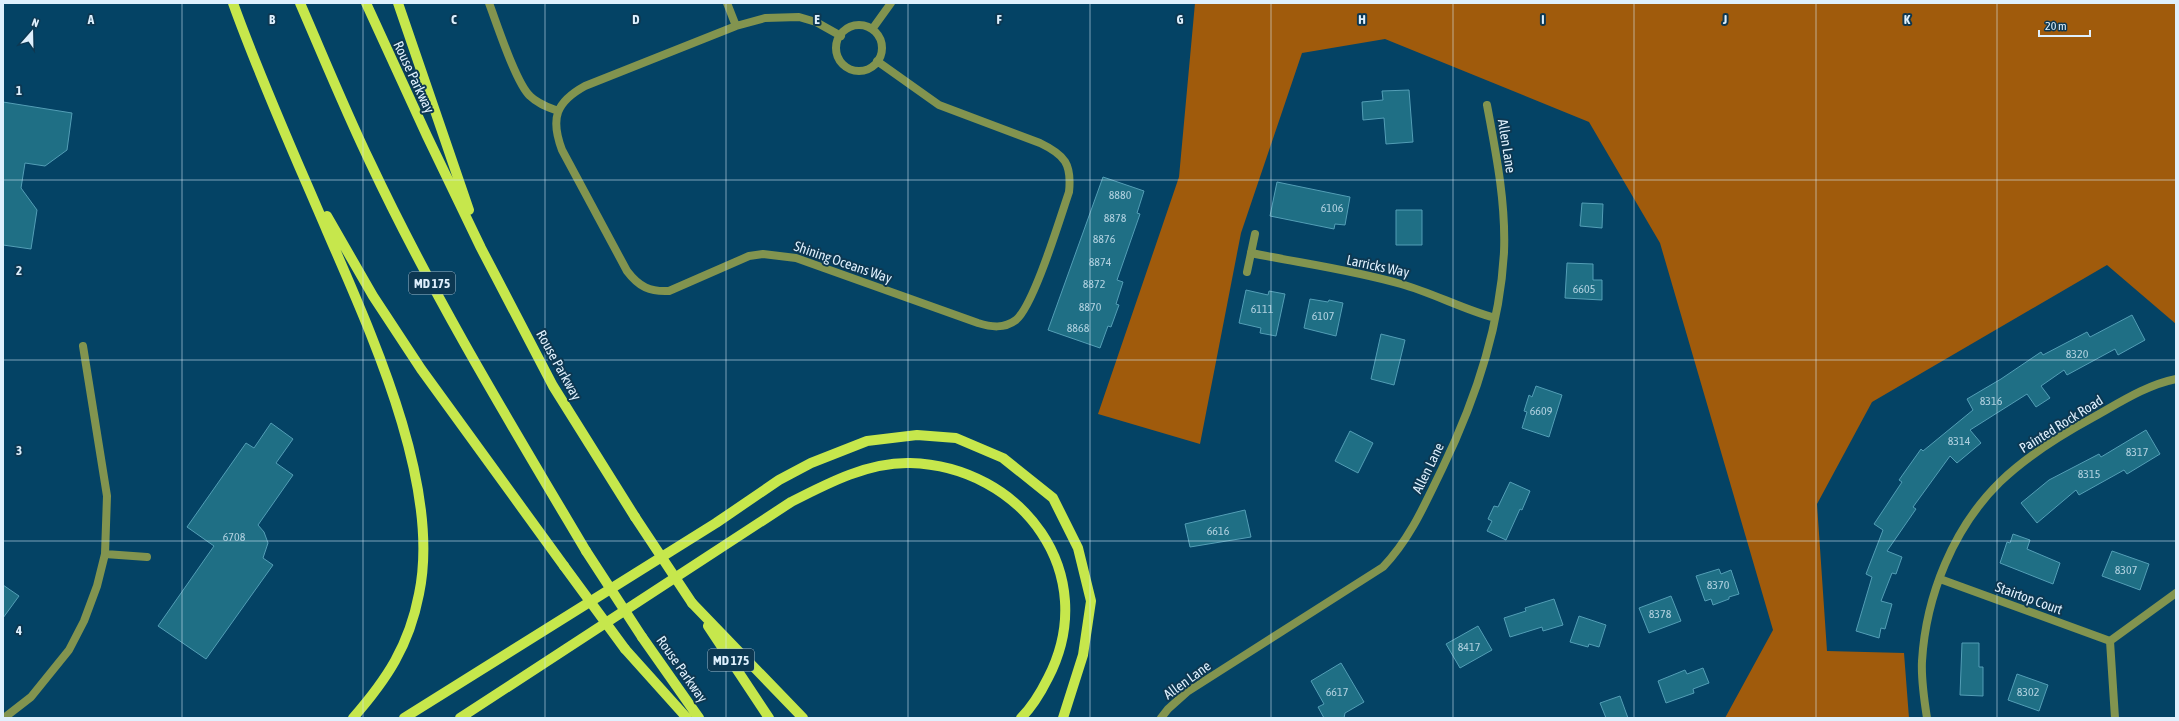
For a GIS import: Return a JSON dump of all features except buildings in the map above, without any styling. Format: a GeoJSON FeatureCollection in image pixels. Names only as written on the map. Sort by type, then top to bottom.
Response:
{"type":"FeatureCollection","features":[{"type":"Feature","properties":{"kind":"main road"},"geometry":{"type":"LineString","coordinates":[[233,3],[251,54],[364,316],[396,405],[418,492],[422,527],[423,564],[420,592],[413,618],[398,657],[379,689],[353,718]]}},
{"type":"Feature","properties":{"kind":"main road","name":"Rouse Parkway"},"geometry":{"type":"LineString","coordinates":[[300,3],[370,163],[480,374],[586,551],[642,637],[699,718]]}},
{"type":"Feature","properties":{"kind":"main road","name":"Rouse Parkway"},"geometry":{"type":"LineString","coordinates":[[366,3],[423,129],[481,248],[553,386],[635,517],[769,718]]}},
{"type":"Feature","properties":{"kind":"main road"},"geometry":{"type":"LineString","coordinates":[[398,3],[481,248]]}},
{"type":"Feature","properties":{"kind":"main road"},"geometry":{"type":"LineString","coordinates":[[302,173],[372,296],[416,363],[625,649],[687,718]]}},
{"type":"Feature","properties":{"kind":"main road"},"geometry":{"type":"LineString","coordinates":[[404,718],[716,523],[779,480],[811,463],[867,441],[917,435],[956,438],[1003,458],[1053,498],[1078,548],[1091,600],[1083,655],[1063,718]]}},
{"type":"Feature","properties":{"kind":"main road"},"geometry":{"type":"LineString","coordinates":[[460,718],[791,502],[828,483],[861,470],[910,463],[940,466],[970,474],[991,484],[1028,514],[1046,539],[1058,565],[1064,595],[1065,623],[1061,647],[1043,689],[1021,718]]}},
{"type":"Feature","properties":{"kind":"main road"},"geometry":{"type":"LineString","coordinates":[[692,603],[803,718]]}},
{"type":"Feature","properties":{"kind":"street"},"geometry":{"type":"LineString","coordinates":[[488,3],[519,81],[529,96],[539,103],[558,110],[572,94],[585,86],[736,26],[776,16],[799,17],[816,22],[841,36]]}},
{"type":"Feature","properties":{"kind":"street"},"geometry":{"type":"LineString","coordinates":[[727,3],[736,26]]}},
{"type":"Feature","properties":{"kind":"street"},"geometry":{"type":"LineString","coordinates":[[873,28],[891,3]]}},
{"type":"Feature","properties":{"kind":"street"},"geometry":{"type":"LineString","coordinates":[[863,25],[873,28],[882,45],[881,53],[877,61],[872,67],[860,70],[853,70],[846,66],[839,59],[836,51],[841,36],[846,29],[852,26],[863,25]]}},
{"type":"Feature","properties":{"kind":"street","name":"Shining Oceans Way"},"geometry":{"type":"LineString","coordinates":[[558,110],[556,123],[557,137],[562,150],[627,272],[636,283],[645,288],[656,292],[669,291],[749,256],[779,254],[796,258],[978,323],[991,327],[1005,326],[1016,320],[1030,302],[1069,192],[1069,167],[1055,151],[1040,143],[938,105],[877,61]]}},
{"type":"Feature","properties":{"kind":"street","name":"Allen Lane"},"geometry":{"type":"LineString","coordinates":[[1161,718],[1168,708],[1188,692],[1363,582],[1383,567],[1398,552],[1424,506],[1461,430],[1476,388],[1495,318],[1504,252],[1504,223],[1497,160],[1487,105]]}},
{"type":"Feature","properties":{"kind":"street"},"geometry":{"type":"LineString","coordinates":[[1247,272],[1255,234]]}},
{"type":"Feature","properties":{"kind":"street","name":"Larricks Way"},"geometry":{"type":"LineString","coordinates":[[1251,253],[1399,283],[1434,293],[1467,310],[1495,318]]}},
{"type":"Feature","properties":{"kind":"street"},"geometry":{"type":"LineString","coordinates":[[4,718],[31,697],[69,650],[84,621],[97,586],[105,554],[107,521],[106,496],[83,346]]}},
{"type":"Feature","properties":{"kind":"street","name":"Painted Rock Road"},"geometry":{"type":"LineString","coordinates":[[1927,718],[1922,661],[1929,617],[1940,579],[1952,548],[1966,526],[2000,483],[2048,444],[2138,392],[2162,382],[2176,379]]}},
{"type":"Feature","properties":{"kind":"street"},"geometry":{"type":"LineString","coordinates":[[105,554],[147,557]]}},
{"type":"Feature","properties":{"kind":"street","name":"Stairtop Court"},"geometry":{"type":"LineString","coordinates":[[1940,579],[2110,641]]}},
{"type":"Feature","properties":{"kind":"street"},"geometry":{"type":"LineString","coordinates":[[2115,718],[2110,641],[2176,593]]}},
{"type":"Feature","properties":{"kind":"shaded area"},"geometry":{"type":"Polygon","coordinates":[[[1195,3],[2176,3],[2176,324],[2107,265],[1872,402],[1817,504],[1827,651],[1904,653],[1909,718],[1725,718],[1773,630],[1660,243],[1589,122],[1385,39],[1302,53],[1241,233],[1200,444],[1098,414],[1179,177],[1195,3]]]}}]}
